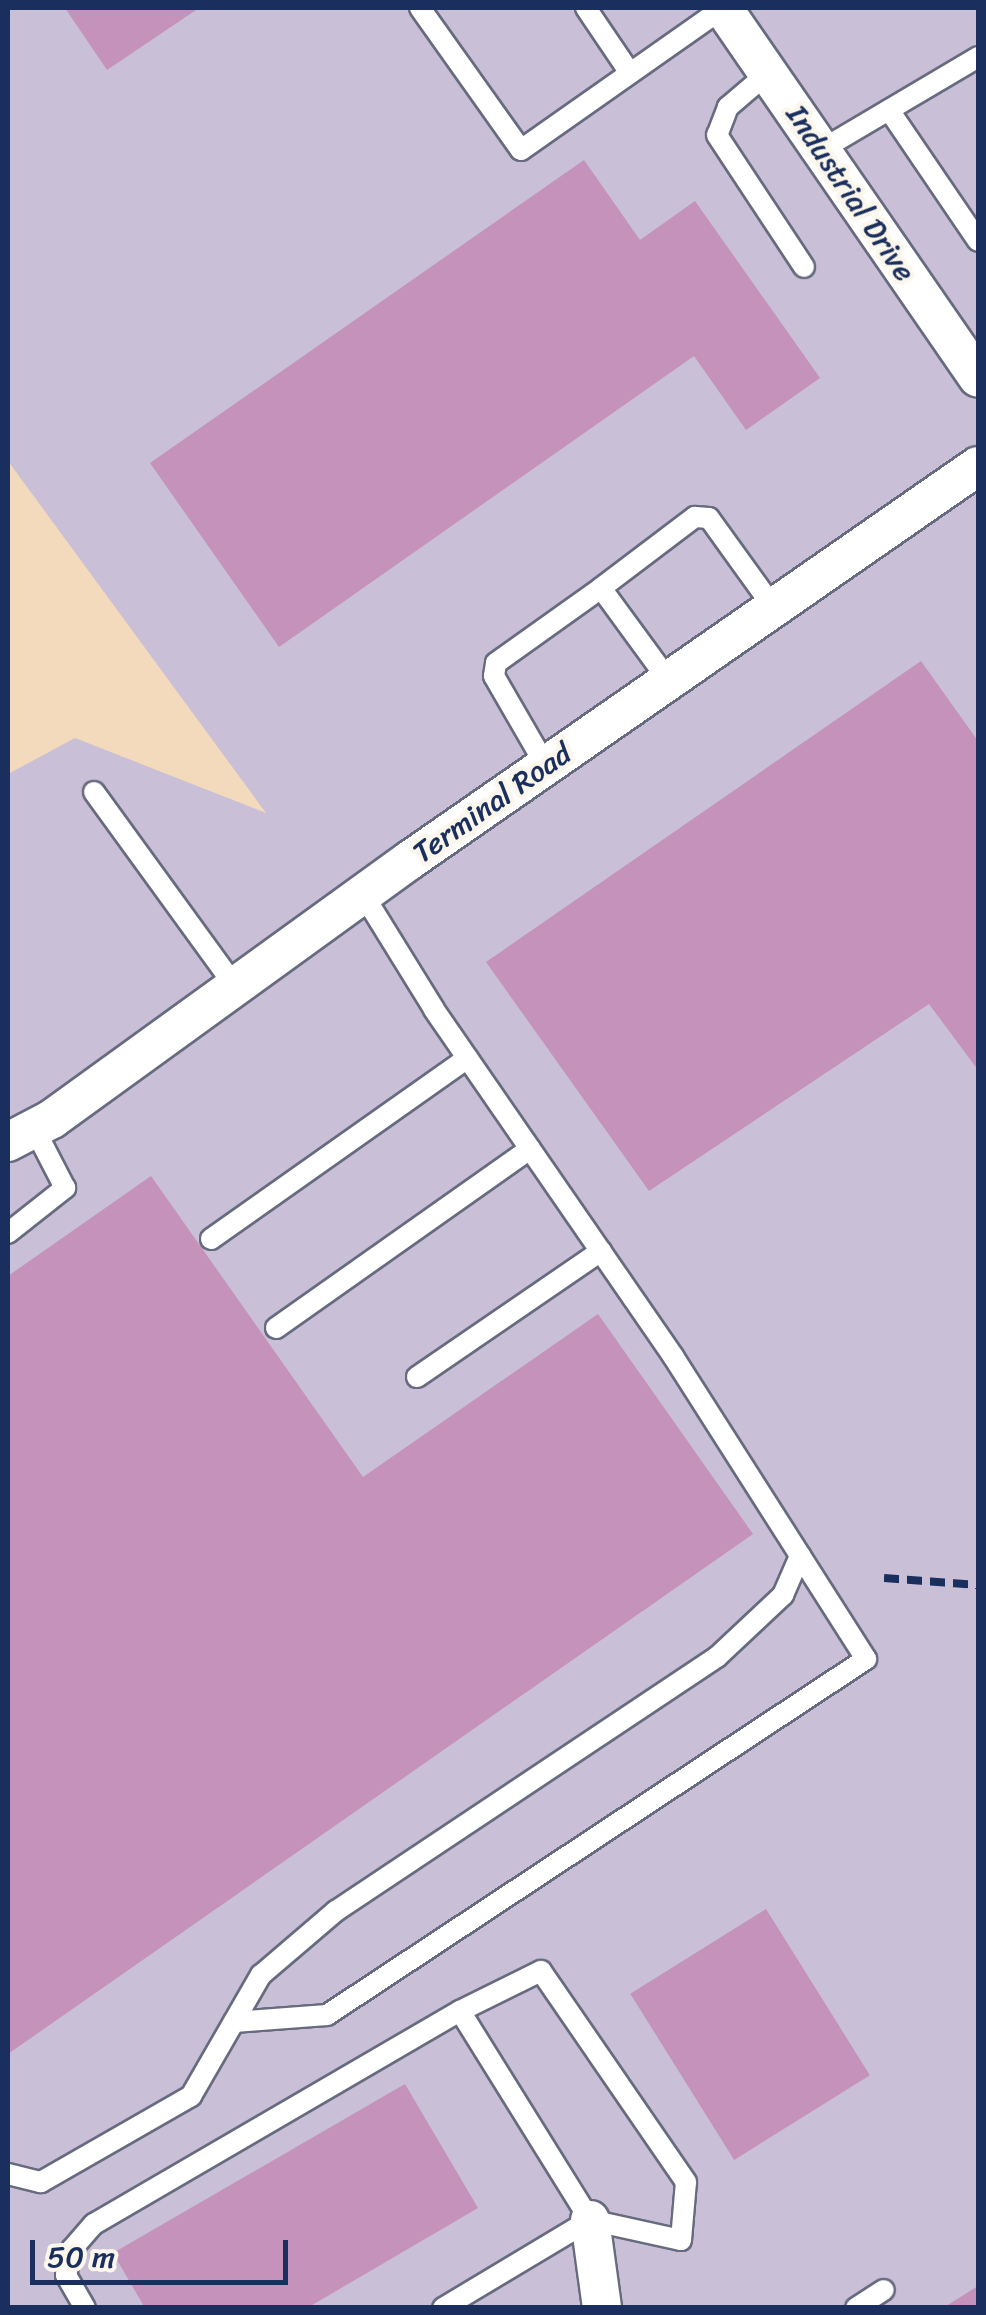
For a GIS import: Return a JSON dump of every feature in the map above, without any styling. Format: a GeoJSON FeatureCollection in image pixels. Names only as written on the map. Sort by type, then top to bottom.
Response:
{"type":"FeatureCollection","features":[{"type":"Feature","properties":{"kind":"street","name":"Industrial Drive"},"geometry":{"type":"LineString","coordinates":[[723,8],[978,378]]}},
{"type":"Feature","properties":{"kind":"street","name":"Terminal Road"},"geometry":{"type":"LineString","coordinates":[[21,1135],[978,466]]}},
{"type":"Feature","properties":{"kind":"street"},"geometry":{"type":"LineString","coordinates":[[590,2220],[602,2308]]}},
{"type":"Feature","properties":{"kind":"lane"},"geometry":{"type":"LineString","coordinates":[[420,8],[521,150],[723,8]]}},
{"type":"Feature","properties":{"kind":"lane"},"geometry":{"type":"LineString","coordinates":[[586,8],[630,73]]}},
{"type":"Feature","properties":{"kind":"lane"},"geometry":{"type":"LineString","coordinates":[[822,150],[978,57]]}},
{"type":"Feature","properties":{"kind":"lane"},"geometry":{"type":"LineString","coordinates":[[769,72],[728,106],[717,136],[804,267]]}},
{"type":"Feature","properties":{"kind":"lane"},"geometry":{"type":"LineString","coordinates":[[889,110],[978,241]]}},
{"type":"Feature","properties":{"kind":"lane"},"geometry":{"type":"LineString","coordinates":[[546,766],[494,676],[496,662],[695,516],[709,518],[774,608]]}},
{"type":"Feature","properties":{"kind":"lane"},"geometry":{"type":"LineString","coordinates":[[601,588],[669,681]]}},
{"type":"Feature","properties":{"kind":"lane"},"geometry":{"type":"LineString","coordinates":[[94,792],[236,986]]}},
{"type":"Feature","properties":{"kind":"lane"},"geometry":{"type":"LineString","coordinates":[[234,2022],[326,2014],[866,1658],[601,1250],[468,1058],[363,894]]}},
{"type":"Feature","properties":{"kind":"lane"},"geometry":{"type":"LineString","coordinates":[[211,1238],[468,1058]]}},
{"type":"Feature","properties":{"kind":"lane"},"geometry":{"type":"LineString","coordinates":[[8,1233],[64,1188],[21,1135]]}},
{"type":"Feature","properties":{"kind":"lane"},"geometry":{"type":"LineString","coordinates":[[276,1328],[530,1149]]}},
{"type":"Feature","properties":{"kind":"lane"},"geometry":{"type":"LineString","coordinates":[[417,1378],[601,1250]]}},
{"type":"Feature","properties":{"kind":"lane"},"geometry":{"type":"LineString","coordinates":[[8,2174],[41,2182],[191,2096],[261,1974],[336,1911],[717,1657],[783,1596],[800,1556]]}},
{"type":"Feature","properties":{"kind":"lane"},"geometry":{"type":"LineString","coordinates":[[85,2308],[66,2275],[72,2249],[94,2224],[460,2011],[541,1970],[686,2182],[681,2240],[590,2220],[443,2308]]}},
{"type":"Feature","properties":{"kind":"lane"},"geometry":{"type":"LineString","coordinates":[[460,2011],[590,2220]]}},
{"type":"Feature","properties":{"kind":"lane"},"geometry":{"type":"LineString","coordinates":[[856,2308],[884,2290]]}},
{"type":"Feature","properties":{"kind":"shaded area"},"geometry":{"type":"Polygon","coordinates":[[[8,8],[978,8],[978,2307],[8,2307],[8,774],[75,738],[266,813],[8,461],[8,8]]]}},
{"type":"Feature","properties":{"kind":"building"},"geometry":{"type":"Polygon","coordinates":[[[65,8],[199,8],[107,70],[65,8]]]}},
{"type":"Feature","properties":{"kind":"building"},"geometry":{"type":"Polygon","coordinates":[[[584,160],[640,240],[695,201],[820,378],[746,430],[694,356],[279,647],[150,463],[584,160]]]}},
{"type":"Feature","properties":{"kind":"building"},"geometry":{"type":"Polygon","coordinates":[[[921,661],[978,741],[978,1070],[929,1004],[649,1191],[486,962],[921,661]]]}},
{"type":"Feature","properties":{"kind":"building"},"geometry":{"type":"Polygon","coordinates":[[[151,1176],[363,1477],[598,1314],[753,1534],[8,2054],[8,1276],[151,1176]]]}},
{"type":"Feature","properties":{"kind":"building"},"geometry":{"type":"Polygon","coordinates":[[[766,1909],[870,2075],[734,2160],[630,1994],[766,1909]]]}},
{"type":"Feature","properties":{"kind":"building"},"geometry":{"type":"Polygon","coordinates":[[[405,2084],[478,2208],[307,2308],[145,2308],[113,2253],[405,2084]]]}},
{"type":"Feature","properties":{"kind":"building"},"geometry":{"type":"Polygon","coordinates":[[[978,2286],[978,2308],[943,2308],[978,2286]]]}},
{"type":"Feature","properties":{"kind":"railway"},"geometry":{"type":"LineString","coordinates":[[884,1578],[978,1585]]}}]}
